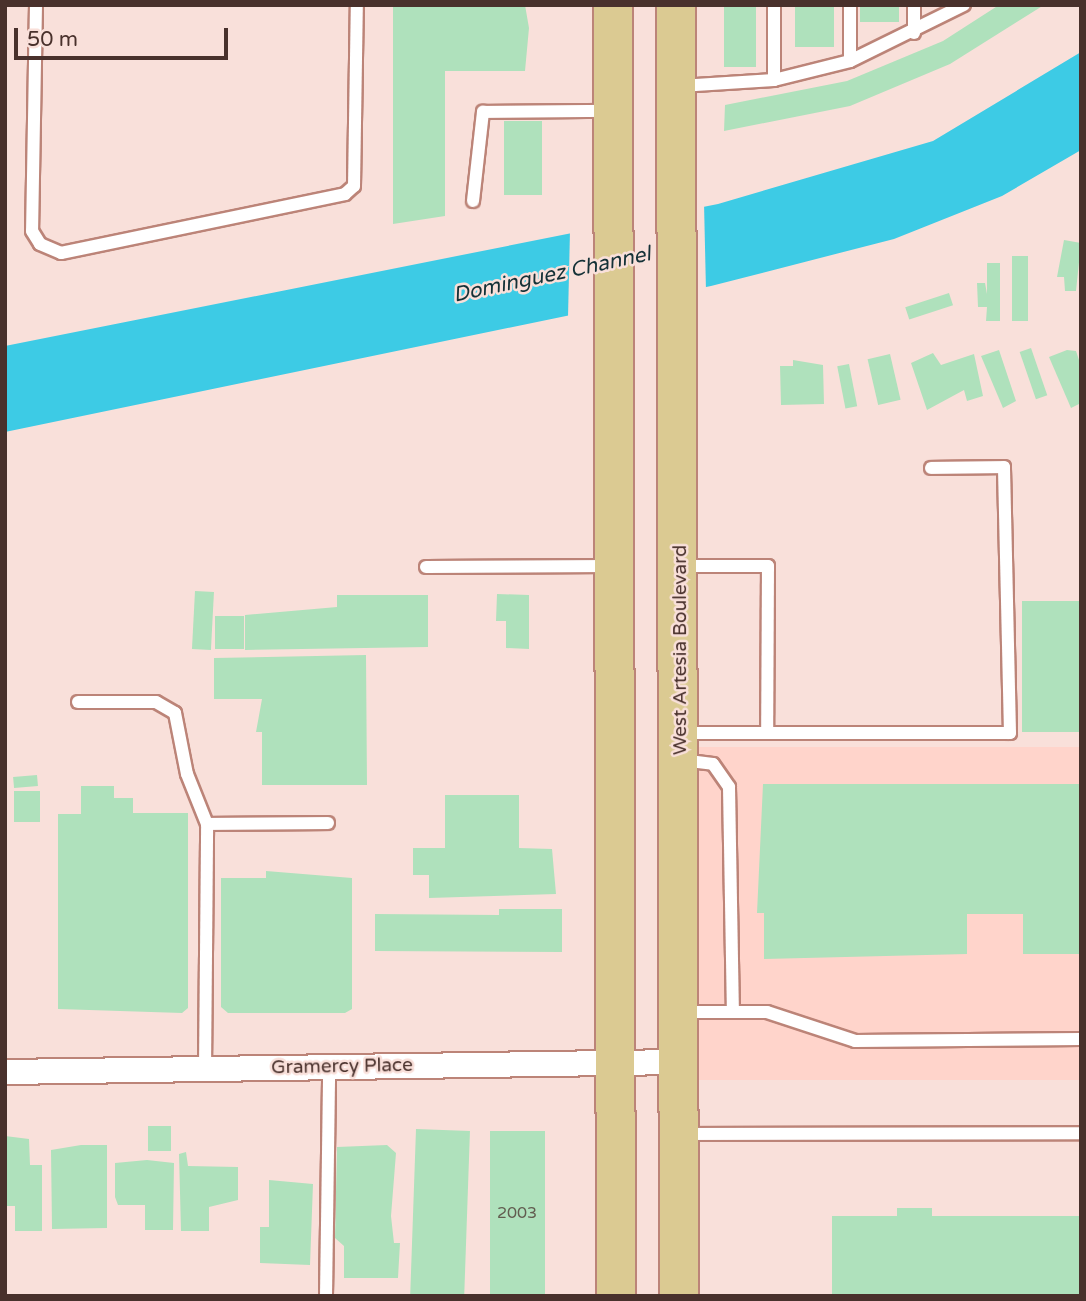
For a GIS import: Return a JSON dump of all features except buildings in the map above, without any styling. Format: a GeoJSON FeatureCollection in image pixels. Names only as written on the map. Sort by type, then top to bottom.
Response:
{"type":"FeatureCollection","features":[{"type":"Feature","properties":{"kind":"main road"},"geometry":{"type":"LineString","coordinates":[[613,5],[615,1296]]}},
{"type":"Feature","properties":{"kind":"main road","name":"West Artesia Boulevard"},"geometry":{"type":"LineString","coordinates":[[676,5],[681,746],[678,1296]]}},
{"type":"Feature","properties":{"kind":"street","name":"Gramercy Place"},"geometry":{"type":"LineString","coordinates":[[5,1072],[678,1062]]}},
{"type":"Feature","properties":{"kind":"lane"},"geometry":{"type":"LineString","coordinates":[[36,5],[32,231],[40,244],[61,253],[345,194],[354,186],[357,5]]}},
{"type":"Feature","properties":{"kind":"lane"},"geometry":{"type":"LineString","coordinates":[[774,5],[774,80]]}},
{"type":"Feature","properties":{"kind":"lane"},"geometry":{"type":"LineString","coordinates":[[849,5],[850,61]]}},
{"type":"Feature","properties":{"kind":"lane"},"geometry":{"type":"LineString","coordinates":[[914,5],[914,33]]}},
{"type":"Feature","properties":{"kind":"lane"},"geometry":{"type":"LineString","coordinates":[[676,86],[774,80],[850,61],[914,33],[964,5]]}},
{"type":"Feature","properties":{"kind":"lane"},"geometry":{"type":"LineString","coordinates":[[473,201],[483,112],[613,111]]}},
{"type":"Feature","properties":{"kind":"lane"},"geometry":{"type":"LineString","coordinates":[[681,746],[767,733],[1010,733],[1004,467],[932,468]]}},
{"type":"Feature","properties":{"kind":"lane"},"geometry":{"type":"LineString","coordinates":[[426,567],[615,566]]}},
{"type":"Feature","properties":{"kind":"lane"},"geometry":{"type":"LineString","coordinates":[[680,566],[768,566],[767,733]]}},
{"type":"Feature","properties":{"kind":"lane"},"geometry":{"type":"LineString","coordinates":[[78,702],[156,702],[176,713],[187,774],[207,824],[205,1069]]}},
{"type":"Feature","properties":{"kind":"lane"},"geometry":{"type":"LineString","coordinates":[[681,746],[713,764],[729,787],[733,1012]]}},
{"type":"Feature","properties":{"kind":"lane"},"geometry":{"type":"LineString","coordinates":[[207,824],[328,823]]}},
{"type":"Feature","properties":{"kind":"lane"},"geometry":{"type":"LineString","coordinates":[[678,1012],[767,1012],[855,1041],[1081,1039]]}},
{"type":"Feature","properties":{"kind":"lane"},"geometry":{"type":"LineString","coordinates":[[326,1296],[330,1067]]}},
{"type":"Feature","properties":{"kind":"lane"},"geometry":{"type":"LineString","coordinates":[[678,1134],[1081,1133]]}},
{"type":"Feature","properties":{"kind":"shaded area"},"geometry":{"type":"Polygon","coordinates":[[[686,747],[1081,747],[1081,1080],[686,1080],[686,747]]]}},
{"type":"Feature","properties":{"kind":"water","name":"Dominguez Channel"},"geometry":{"type":"Polygon","coordinates":[[[1081,52],[1081,150],[1002,196],[894,239],[711,286],[5,432],[5,346],[718,204],[933,141],[1081,52]]]}},
{"type":"Feature","properties":{"kind":"pier"},"geometry":{"type":"Polygon","coordinates":[[[704,203],[706,291],[568,317],[570,231],[704,203]]]}}]}
